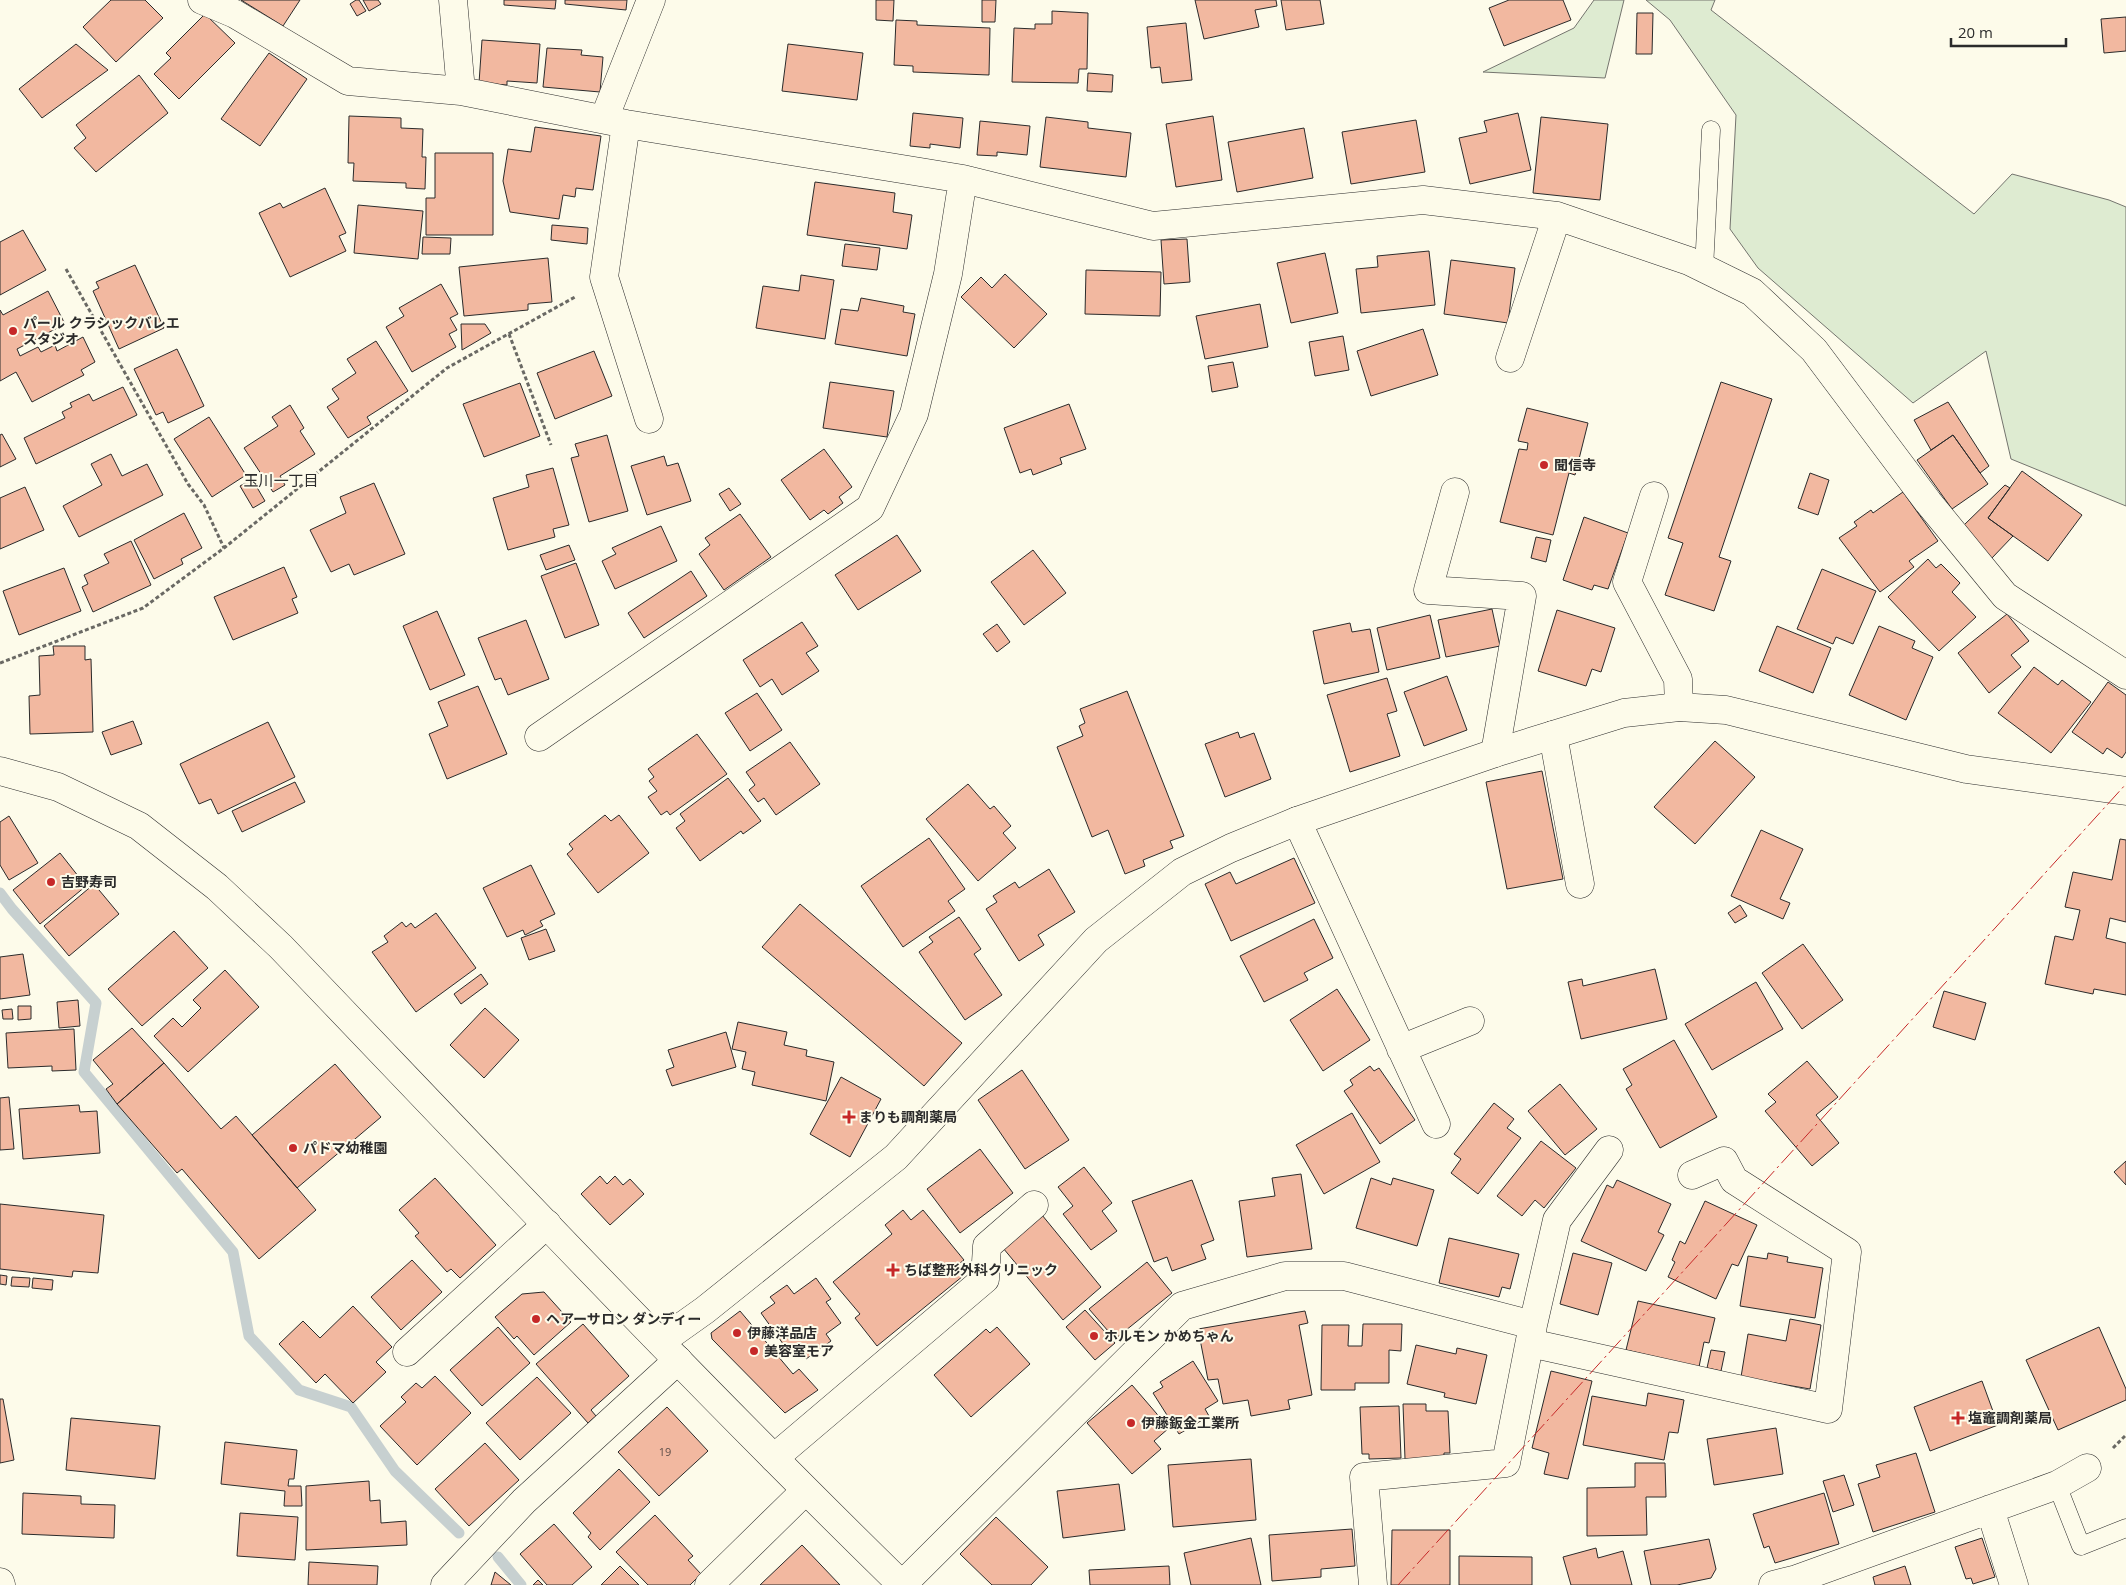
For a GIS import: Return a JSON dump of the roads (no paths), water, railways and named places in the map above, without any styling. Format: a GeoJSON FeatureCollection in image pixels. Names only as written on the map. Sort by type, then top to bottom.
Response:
{"type":"FeatureCollection","features":[{"type":"Feature","properties":{"kind":"street"},"geometry":{"type":"LineString","coordinates":[[202,0],[235,14],[348,81],[461,91],[615,121],[963,179],[1153,226],[1423,200],[1557,216],[1689,262],[1752,292],[1814,350],[1928,502],[2005,596],[2126,675]]}},
{"type":"Feature","properties":{"kind":"street"},"geometry":{"type":"LineString","coordinates":[[453,0],[461,91]]}},
{"type":"Feature","properties":{"kind":"street"},"geometry":{"type":"LineString","coordinates":[[649,419],[604,277],[615,121],[651,0]]}},
{"type":"Feature","properties":{"kind":"street"},"geometry":{"type":"LineString","coordinates":[[540,737],[870,508],[914,414],[948,274],[963,179]]}},
{"type":"Feature","properties":{"kind":"street"},"geometry":{"type":"LineString","coordinates":[[1510,358],[1557,216]]}},
{"type":"Feature","properties":{"kind":"street"},"geometry":{"type":"LineString","coordinates":[[1456,492],[1428,590],[1522,596],[1495,753]]}},
{"type":"Feature","properties":{"kind":"street"},"geometry":{"type":"LineString","coordinates":[[1654,496],[1627,582],[1678,679],[1678,707]]}},
{"type":"Feature","properties":{"kind":"street"},"geometry":{"type":"LineString","coordinates":[[446,1585],[713,1304],[896,1157],[1096,940],[1182,872],[1231,848],[1297,821],[1495,753],[1624,713],[1678,707],[1726,710],[1966,769],[2126,791]]}},
{"type":"Feature","properties":{"kind":"street"},"geometry":{"type":"LineString","coordinates":[[1553,736],[1580,884]]}},
{"type":"Feature","properties":{"kind":"street"},"geometry":{"type":"LineString","coordinates":[[0,772],[58,787],[139,826],[217,887],[281,947],[805,1491],[902,1585],[1182,1306],[1285,1276],[1344,1276],[1531,1334],[1828,1409],[1846,1252],[1734,1180],[1734,1157],[1692,1175]]}},
{"type":"Feature","properties":{"kind":"street"},"geometry":{"type":"LineString","coordinates":[[1297,821],[1436,1124]]}},
{"type":"Feature","properties":{"kind":"street"},"geometry":{"type":"LineString","coordinates":[[1401,1048],[1470,1020]]}},
{"type":"Feature","properties":{"kind":"street"},"geometry":{"type":"LineString","coordinates":[[1373,1585],[1364,1477],[1506,1463],[1531,1334],[1557,1220],[1609,1150]]}},
{"type":"Feature","properties":{"kind":"street"},"geometry":{"type":"LineString","coordinates":[[774,1458],[985,1279],[987,1246],[1034,1205]]}},
{"type":"Feature","properties":{"kind":"street"},"geometry":{"type":"LineString","coordinates":[[407,1352],[547,1224]]}},
{"type":"Feature","properties":{"kind":"street"},"geometry":{"type":"LineString","coordinates":[[1774,1585],[1797,1579],[2057,1485],[2087,1468]]}},
{"type":"Feature","properties":{"kind":"street"},"geometry":{"type":"LineString","coordinates":[[709,1585],[805,1491]]}},
{"type":"Feature","properties":{"kind":"street"},"geometry":{"type":"LineString","coordinates":[[1990,1509],[2014,1585]]}},
{"type":"Feature","properties":{"kind":"lane"},"geometry":{"type":"LineString","coordinates":[[1704,269],[1711,130]]}},
{"type":"Feature","properties":{"kind":"lane"},"geometry":{"type":"LineString","coordinates":[[2057,1485],[2081,1546],[2126,1528]]}},
{"type":"Feature","properties":{"kind":"waterway"},"geometry":{"type":"LineString","coordinates":[[0,893],[96,1003],[84,1072],[233,1252],[249,1336],[299,1390],[351,1407],[395,1471],[459,1533]]}},
{"type":"Feature","properties":{"kind":"waterway"},"geometry":{"type":"LineString","coordinates":[[498,1557],[521,1585]]}},
{"type":"Feature","properties":{"kind":"place","name":"パール クラシックバレエ スタジオ"},"geometry":{"type":"Point","coordinates":[13,331]}},
{"type":"Feature","properties":{"kind":"place","name":"聞信寺"},"geometry":{"type":"Point","coordinates":[1544,465]}},
{"type":"Feature","properties":{"kind":"place","name":"吉野寿司"},"geometry":{"type":"Point","coordinates":[51,882]}},
{"type":"Feature","properties":{"kind":"place","name":"まりも調剤薬局"},"geometry":{"type":"Point","coordinates":[849,1117]}},
{"type":"Feature","properties":{"kind":"place","name":"パドマ幼稚園"},"geometry":{"type":"Point","coordinates":[293,1148]}},
{"type":"Feature","properties":{"kind":"place","name":"ちば整形外科クリニック"},"geometry":{"type":"Point","coordinates":[893,1270]}},
{"type":"Feature","properties":{"kind":"place","name":"ヘアーサロン ダンディー"},"geometry":{"type":"Point","coordinates":[536,1319]}},
{"type":"Feature","properties":{"kind":"place","name":"伊藤洋品店"},"geometry":{"type":"Point","coordinates":[737,1333]}},
{"type":"Feature","properties":{"kind":"place","name":"ホルモン かめちゃん"},"geometry":{"type":"Point","coordinates":[1094,1336]}},
{"type":"Feature","properties":{"kind":"place","name":"美容室モア"},"geometry":{"type":"Point","coordinates":[754,1351]}},
{"type":"Feature","properties":{"kind":"place","name":"塩竈調剤薬局"},"geometry":{"type":"Point","coordinates":[1958,1418]}},
{"type":"Feature","properties":{"kind":"place","name":"伊藤鈑金工業所"},"geometry":{"type":"Point","coordinates":[1131,1423]}},
{"type":"Feature","properties":{"kind":"district","name":"玉川一丁目"},"geometry":{"type":"Point","coordinates":[281,481]}}]}
